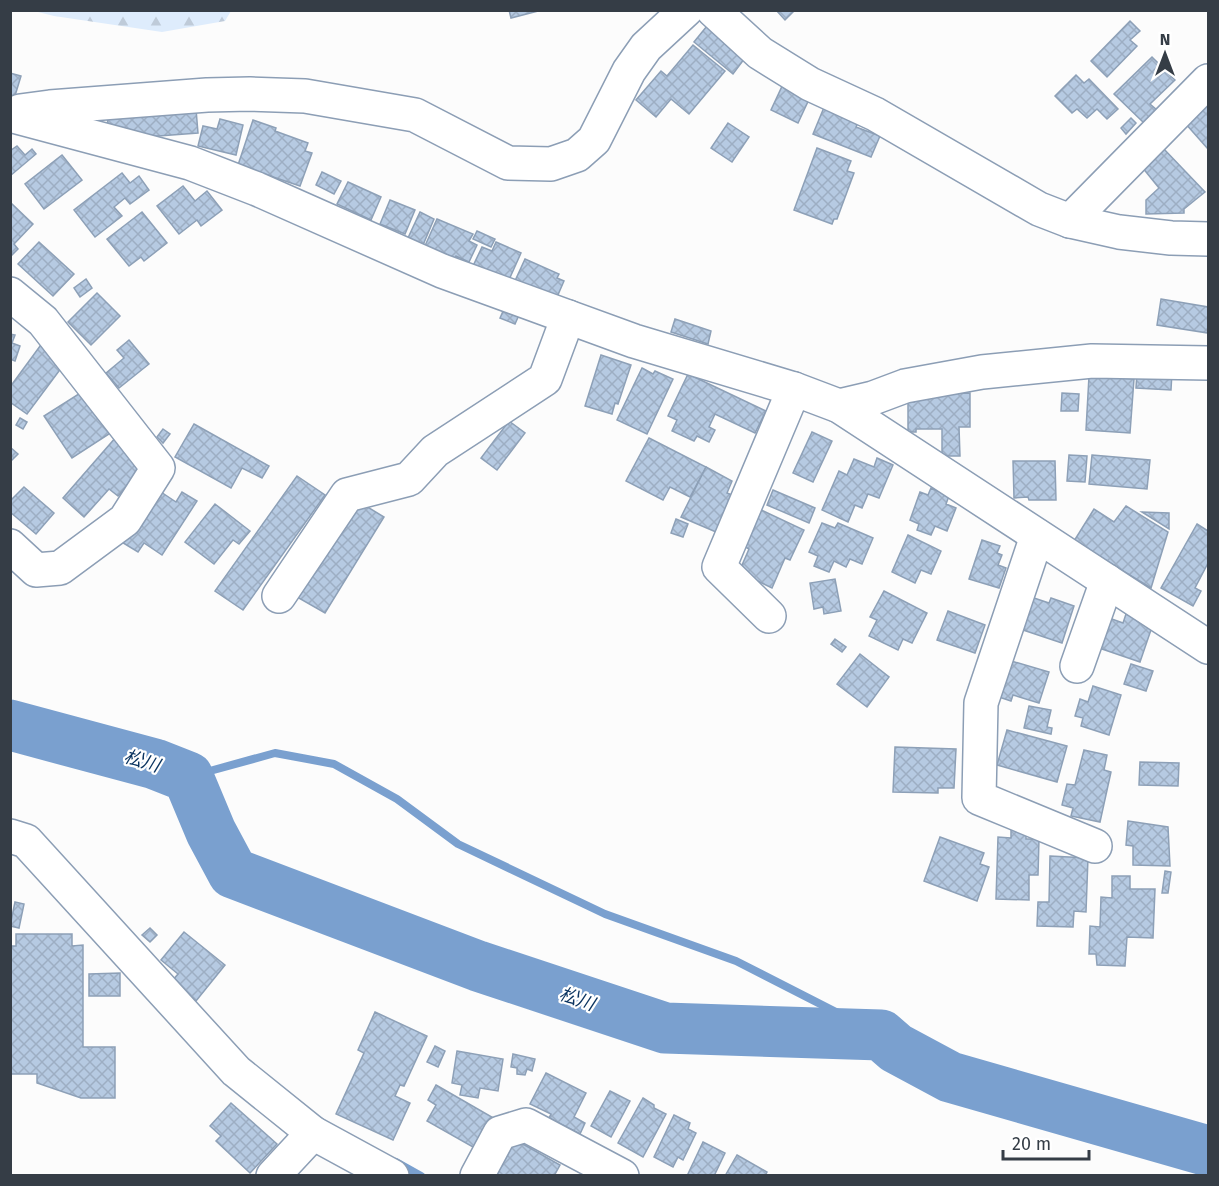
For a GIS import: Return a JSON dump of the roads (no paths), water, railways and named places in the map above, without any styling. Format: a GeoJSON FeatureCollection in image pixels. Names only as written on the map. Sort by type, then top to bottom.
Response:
{"type":"FeatureCollection","features":[{"type":"Feature","properties":{"kind":"street"},"geometry":{"type":"LineString","coordinates":[[10,114],[50,107],[196,95],[305,96],[415,115],[508,163],[551,165],[577,155],[594,140],[629,70],[646,47],[686,10]]}},
{"type":"Feature","properties":{"kind":"street"},"geometry":{"type":"LineString","coordinates":[[713,10],[760,53],[810,84],[875,114],[1040,209],[1071,221],[1119,232],[1171,238],[1209,239]]}},
{"type":"Feature","properties":{"kind":"street"},"geometry":{"type":"LineString","coordinates":[[1071,221],[1209,81]]}},
{"type":"Feature","properties":{"kind":"street"},"geometry":{"type":"LineString","coordinates":[[10,114],[190,163],[256,189],[442,271],[634,341],[794,389],[839,406],[1209,646]]}},
{"type":"Feature","properties":{"kind":"street"},"geometry":{"type":"LineString","coordinates":[[10,294],[42,321],[158,468],[125,520],[60,568],[36,570],[10,546]]}},
{"type":"Feature","properties":{"kind":"street"},"geometry":{"type":"LineString","coordinates":[[279,596],[346,495],[409,479],[435,451],[545,379],[568,317]]}},
{"type":"Feature","properties":{"kind":"street"},"geometry":{"type":"LineString","coordinates":[[839,406],[873,398],[905,386],[982,372],[1092,361],[1209,363]]}},
{"type":"Feature","properties":{"kind":"street"},"geometry":{"type":"LineString","coordinates":[[769,616],[719,567],[794,389]]}},
{"type":"Feature","properties":{"kind":"street"},"geometry":{"type":"LineString","coordinates":[[1037,536],[981,703],[979,798],[1095,846]]}},
{"type":"Feature","properties":{"kind":"street"},"geometry":{"type":"LineString","coordinates":[[1077,666],[1107,581]]}},
{"type":"Feature","properties":{"kind":"street"},"geometry":{"type":"LineString","coordinates":[[10,836],[26,841],[236,1071],[313,1133],[392,1176]]}},
{"type":"Feature","properties":{"kind":"street"},"geometry":{"type":"LineString","coordinates":[[477,1176],[500,1132],[526,1125],[622,1176]]}},
{"type":"Feature","properties":{"kind":"street"},"geometry":{"type":"LineString","coordinates":[[273,1176],[313,1133]]}},
{"type":"Feature","properties":{"kind":"waterway","name":"松川"},"geometry":{"type":"LineString","coordinates":[[10,725],[155,764],[188,777],[211,832],[233,873],[478,966],[665,1028],[881,1035],[896,1048],[950,1077],[1208,1151]]}},
{"type":"Feature","properties":{"kind":"waterway"},"geometry":{"type":"LineString","coordinates":[[188,777],[275,753],[334,764],[397,799],[458,844],[605,914],[736,961],[881,1035]]}},
{"type":"Feature","properties":{"kind":"waterway"},"geometry":{"type":"LineString","coordinates":[[396,1162],[421,1176]]}}]}
